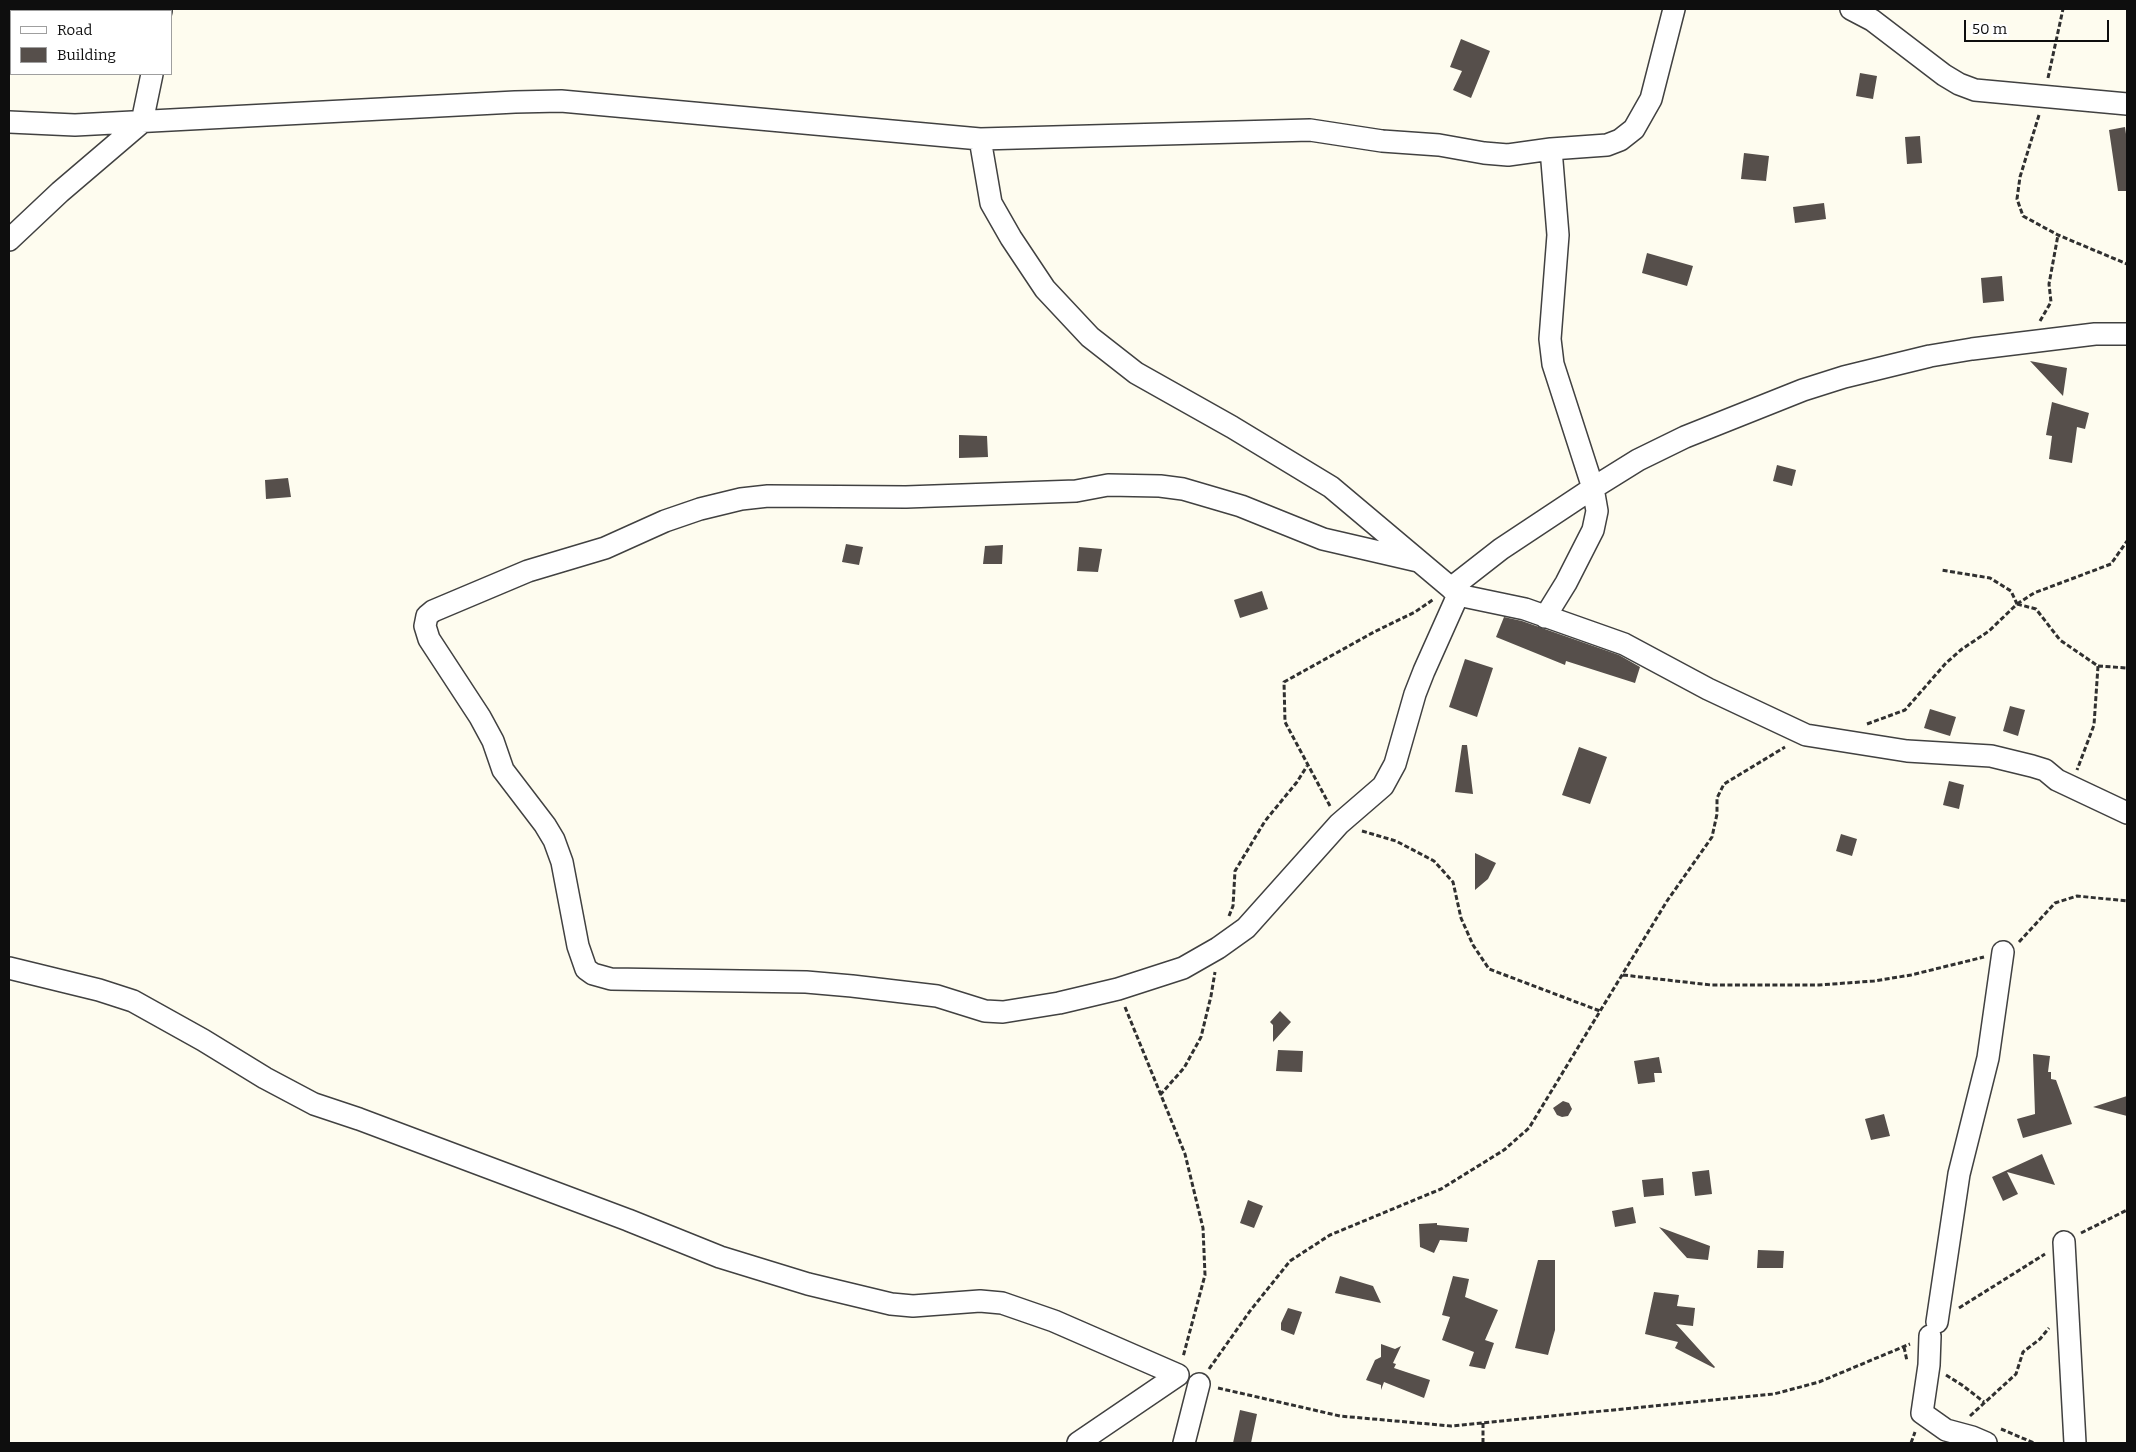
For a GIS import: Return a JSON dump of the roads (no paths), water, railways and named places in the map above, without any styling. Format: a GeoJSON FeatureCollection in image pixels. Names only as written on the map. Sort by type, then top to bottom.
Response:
{"type":"FeatureCollection","features":[{"type":"Feature","properties":{"kind":"street"},"geometry":{"type":"LineString","coordinates":[[9,122],[75,125],[561,101],[980,139],[1091,137],[1170,132],[1310,130],[1382,141],[1440,145],[1484,153],[1508,155],[1551,148],[1607,145],[1620,140],[1634,128],[1651,100],[1674,9]]}},
{"type":"Feature","properties":{"kind":"street"},"geometry":{"type":"LineString","coordinates":[[1851,9],[1872,20],[1959,84],[1975,90],[2127,104]]}},
{"type":"Feature","properties":{"kind":"street"},"geometry":{"type":"LineString","coordinates":[[9,240],[60,192],[142,122],[152,75]]}},
{"type":"Feature","properties":{"kind":"street"},"geometry":{"type":"LineString","coordinates":[[980,139],[991,203],[1010,238],[1045,289],[1090,337],[1136,373],[1232,427],[1331,487],[1454,592],[1545,617],[1624,644],[1708,690],[1806,735],[1907,751],[1991,756],[2045,770],[2057,780],[2127,813]]}},
{"type":"Feature","properties":{"kind":"street"},"geometry":{"type":"LineString","coordinates":[[1545,617],[1566,583],[1594,530],[1597,511],[1592,488],[1553,364],[1550,338],[1558,235],[1551,148]]}},
{"type":"Feature","properties":{"kind":"street"},"geometry":{"type":"LineString","coordinates":[[1418,561],[1323,539],[1241,506],[1183,489],[1160,486],[1108,485],[1076,491],[906,497],[768,496],[741,499],[700,508],[605,548],[528,571],[445,606],[427,616],[426,626],[429,639],[480,717],[493,741],[503,770],[524,796],[554,840],[562,862],[578,946],[586,969],[593,974],[611,979],[806,982],[852,986],[937,996],[985,1011],[1003,1012],[1059,1003],[1118,988],[1183,968],[1246,928],[1339,824],[1383,786],[1395,764],[1416,694],[1454,592],[1501,549],[1592,488],[1638,460],[1685,437],[1803,390],[1894,364],[1930,356],[2094,334],[2127,334]]}},
{"type":"Feature","properties":{"kind":"street"},"geometry":{"type":"LineString","coordinates":[[1991,1435],[1958,1433],[1946,1430],[1922,1413],[1919,1365],[1934,1329],[1959,1174],[1988,1058],[2003,952]]}},
{"type":"Feature","properties":{"kind":"street"},"geometry":{"type":"LineString","coordinates":[[9,968],[99,990],[133,1001],[203,1040],[265,1078],[314,1104],[359,1118],[720,1257],[808,1284],[891,1304],[913,1306],[980,1301],[1002,1303],[1054,1321],[1178,1375],[1078,1443]]}},
{"type":"Feature","properties":{"kind":"street"},"geometry":{"type":"LineString","coordinates":[[2064,1242],[2076,1443]]}},
{"type":"Feature","properties":{"kind":"street"},"geometry":{"type":"LineString","coordinates":[[1184,1443],[1199,1384]]}}]}
